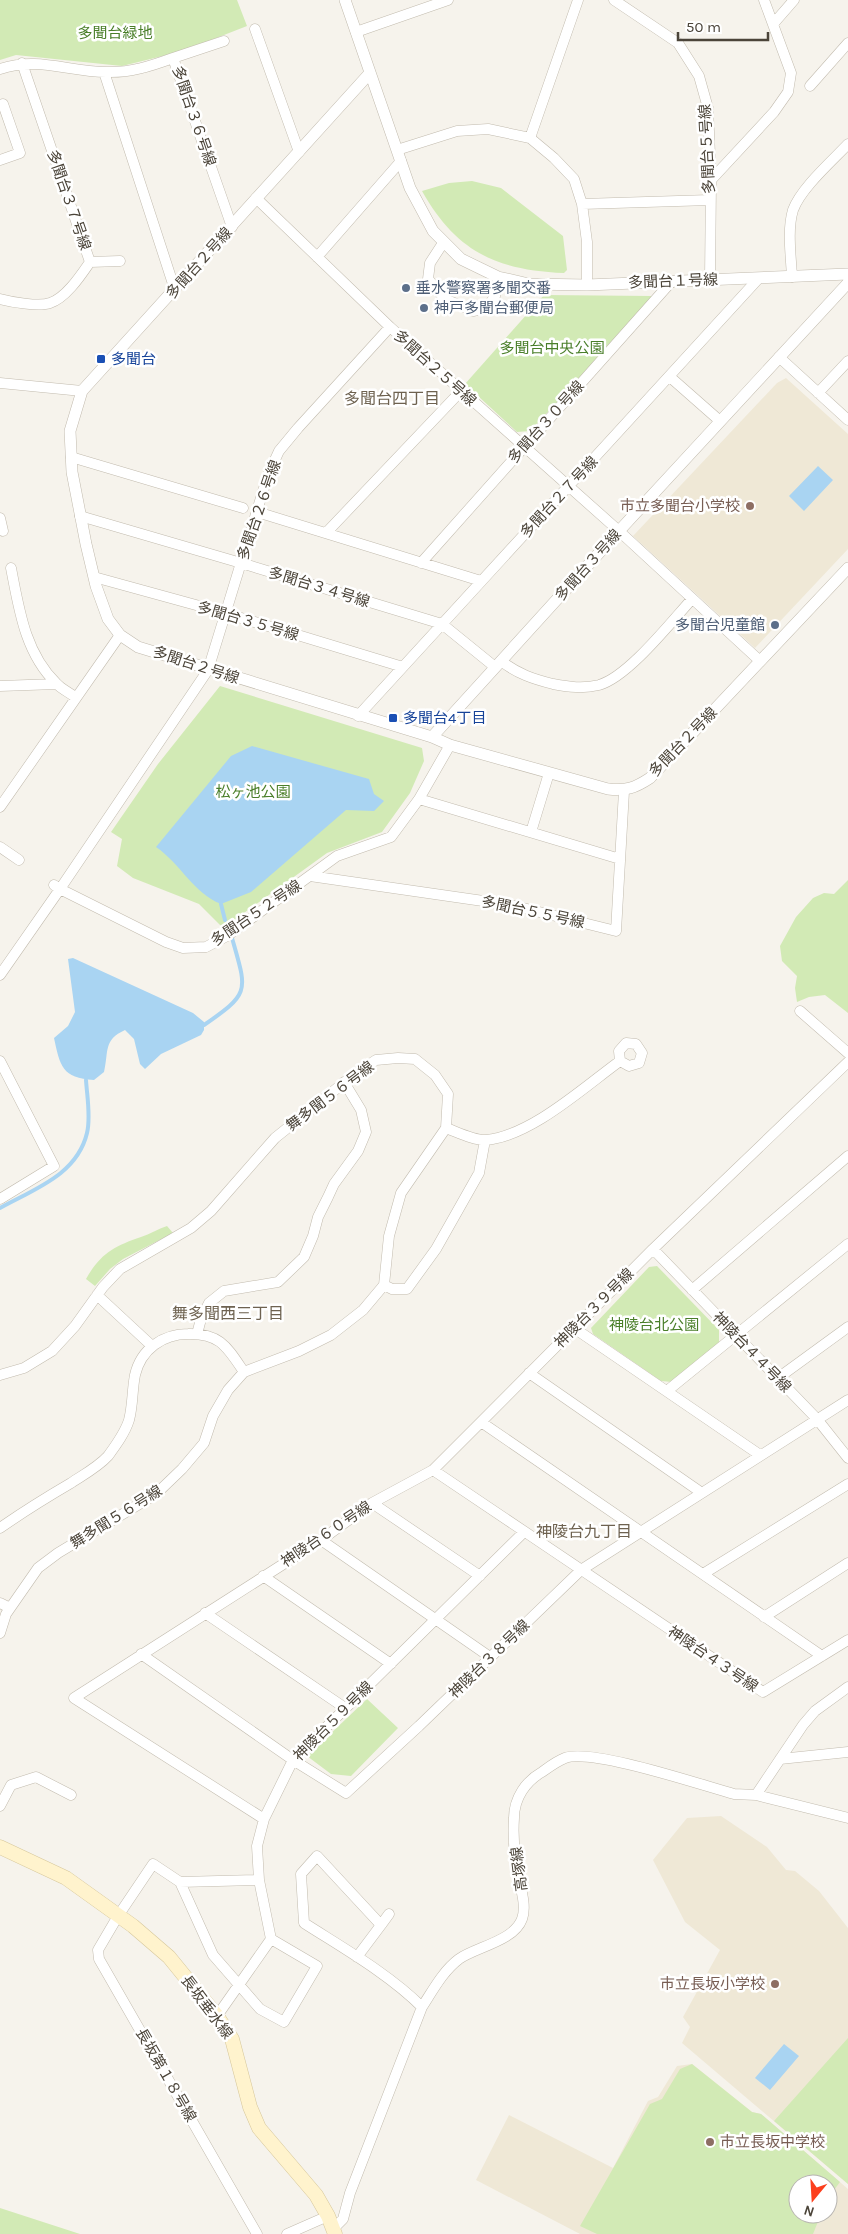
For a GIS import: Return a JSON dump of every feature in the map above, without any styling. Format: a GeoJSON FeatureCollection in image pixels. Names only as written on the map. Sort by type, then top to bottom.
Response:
{"type":"FeatureCollection","features":[{"type":"Feature","properties":{"kind":"main road","name":"長坂垂水線"},"geometry":{"type":"LineString","coordinates":[[0,1847],[66,1878],[169,1957],[217,2016],[232,2039],[250,2107],[259,2128],[316,2195],[332,2226]]}},
{"type":"Feature","properties":{"kind":"street","name":"多聞台１号線"},"geometry":{"type":"LineString","coordinates":[[345,0],[410,188],[433,231],[461,259],[498,277],[529,284],[587,285],[848,274]]}},
{"type":"Feature","properties":{"kind":"street"},"geometry":{"type":"LineString","coordinates":[[356,32],[448,0]]}},
{"type":"Feature","properties":{"kind":"street"},"geometry":{"type":"LineString","coordinates":[[530,138],[578,0]]}},
{"type":"Feature","properties":{"kind":"street","name":"多聞台５号線"},"geometry":{"type":"LineString","coordinates":[[614,0],[678,43],[700,76],[708,108],[711,180],[710,280]]}},
{"type":"Feature","properties":{"kind":"street"},"geometry":{"type":"LineString","coordinates":[[711,180],[778,108],[788,92],[791,73],[764,0]]}},
{"type":"Feature","properties":{"kind":"street"},"geometry":{"type":"LineString","coordinates":[[774,23],[794,0]]}},
{"type":"Feature","properties":{"kind":"street"},"geometry":{"type":"LineString","coordinates":[[255,29],[299,152]]}},
{"type":"Feature","properties":{"kind":"street"},"geometry":{"type":"LineString","coordinates":[[174,58],[224,41]]}},
{"type":"Feature","properties":{"kind":"street"},"geometry":{"type":"LineString","coordinates":[[810,86],[848,43]]}},
{"type":"Feature","properties":{"kind":"street","name":"多聞台３６号線"},"geometry":{"type":"LineString","coordinates":[[0,69],[22,63],[104,72],[131,71],[174,58],[232,227]]}},
{"type":"Feature","properties":{"kind":"street","name":"多聞台３７号線"},"geometry":{"type":"LineString","coordinates":[[0,299],[14,303],[50,303],[73,287],[90,262],[22,63]]}},
{"type":"Feature","properties":{"kind":"street"},"geometry":{"type":"LineString","coordinates":[[104,72],[175,290]]}},
{"type":"Feature","properties":{"kind":"street","name":"多聞台２号線"},"geometry":{"type":"LineString","coordinates":[[369,74],[82,391],[70,431],[72,472],[94,577],[108,620],[120,635],[138,647],[450,745],[608,789],[624,791],[636,788],[650,778],[848,568]]}},
{"type":"Feature","properties":{"kind":"street"},"geometry":{"type":"LineString","coordinates":[[0,105],[3,104],[20,153],[0,160]]}},
{"type":"Feature","properties":{"kind":"street"},"geometry":{"type":"LineString","coordinates":[[317,257],[399,156],[465,131],[488,129],[530,138],[554,158],[574,179],[582,204],[587,242],[587,285]]}},
{"type":"Feature","properties":{"kind":"street"},"geometry":{"type":"LineString","coordinates":[[792,277],[791,228],[794,210],[803,193],[848,144]]}},
{"type":"Feature","properties":{"kind":"street","name":"多聞台２５号線"},"geometry":{"type":"LineString","coordinates":[[256,198],[390,327],[568,488],[619,531],[760,661]]}},
{"type":"Feature","properties":{"kind":"street"},"geometry":{"type":"LineString","coordinates":[[582,204],[710,200]]}},
{"type":"Feature","properties":{"kind":"street"},"geometry":{"type":"LineString","coordinates":[[443,243],[430,263],[428,279],[444,299],[472,311],[488,308],[495,296],[498,277]]}},
{"type":"Feature","properties":{"kind":"street"},"geometry":{"type":"LineString","coordinates":[[90,262],[120,261]]}},
{"type":"Feature","properties":{"kind":"street","name":"多聞台２７号線"},"geometry":{"type":"LineString","coordinates":[[358,716],[759,278]]}},
{"type":"Feature","properties":{"kind":"street","name":"多聞台３０号線"},"geometry":{"type":"LineString","coordinates":[[421,563],[672,281]]}},
{"type":"Feature","properties":{"kind":"street","name":"多聞台３号線"},"geometry":{"type":"LineString","coordinates":[[432,738],[619,531],[848,283]]}},
{"type":"Feature","properties":{"kind":"street","name":"多聞台２６号線"},"geometry":{"type":"LineString","coordinates":[[57,887],[208,670],[268,475],[279,452],[298,428],[390,327]]}},
{"type":"Feature","properties":{"kind":"street"},"geometry":{"type":"LineString","coordinates":[[779,358],[848,420]]}},
{"type":"Feature","properties":{"kind":"street"},"geometry":{"type":"LineString","coordinates":[[818,393],[848,361]]}},
{"type":"Feature","properties":{"kind":"street"},"geometry":{"type":"LineString","coordinates":[[670,377],[720,421]]}},
{"type":"Feature","properties":{"kind":"street"},"geometry":{"type":"LineString","coordinates":[[0,383],[82,391]]}},
{"type":"Feature","properties":{"kind":"street"},"geometry":{"type":"LineString","coordinates":[[326,533],[461,391]]}},
{"type":"Feature","properties":{"kind":"street"},"geometry":{"type":"LineString","coordinates":[[71,457],[243,508]]}},
{"type":"Feature","properties":{"kind":"street"},"geometry":{"type":"LineString","coordinates":[[257,512],[482,581]]}},
{"type":"Feature","properties":{"kind":"street","name":"多聞台３４号線"},"geometry":{"type":"LineString","coordinates":[[80,516],[442,624]]}},
{"type":"Feature","properties":{"kind":"street"},"geometry":{"type":"LineString","coordinates":[[0,518],[3,531]]}},
{"type":"Feature","properties":{"kind":"street"},"geometry":{"type":"LineString","coordinates":[[10,568],[22,622],[35,657],[56,684],[75,697]]}},
{"type":"Feature","properties":{"kind":"street","name":"多聞台３５号線"},"geometry":{"type":"LineString","coordinates":[[94,577],[226,613],[402,667]]}},
{"type":"Feature","properties":{"kind":"street"},"geometry":{"type":"LineString","coordinates":[[442,624],[498,664],[531,679],[572,688],[600,684],[626,669],[692,599]]}},
{"type":"Feature","properties":{"kind":"street"},"geometry":{"type":"LineString","coordinates":[[0,807],[120,635]]}},
{"type":"Feature","properties":{"kind":"street"},"geometry":{"type":"LineString","coordinates":[[0,686],[56,684]]}},
{"type":"Feature","properties":{"kind":"street","name":"多聞台５２号線"},"geometry":{"type":"LineString","coordinates":[[57,887],[166,942],[183,948],[206,947],[226,936],[337,856],[390,837],[420,800],[450,745]]}},
{"type":"Feature","properties":{"kind":"street"},"geometry":{"type":"LineString","coordinates":[[531,832],[550,773]]}},
{"type":"Feature","properties":{"kind":"street","name":"多聞台５５号線"},"geometry":{"type":"LineString","coordinates":[[310,876],[511,905],[616,931],[624,791]]}},
{"type":"Feature","properties":{"kind":"street"},"geometry":{"type":"LineString","coordinates":[[420,800],[620,859]]}},
{"type":"Feature","properties":{"kind":"street"},"geometry":{"type":"LineString","coordinates":[[0,847],[19,860]]}},
{"type":"Feature","properties":{"kind":"street"},"geometry":{"type":"LineString","coordinates":[[0,975],[57,887]]}},
{"type":"Feature","properties":{"kind":"street"},"geometry":{"type":"LineString","coordinates":[[800,1011],[848,1053]]}},
{"type":"Feature","properties":{"kind":"street","name":"舞多聞５６号線"},"geometry":{"type":"LineString","coordinates":[[0,1375],[24,1368],[52,1351],[75,1326],[120,1269],[191,1228],[204,1217],[276,1138],[344,1082],[376,1060],[415,1059],[435,1075],[448,1094],[446,1128]]}},
{"type":"Feature","properties":{"kind":"street"},"geometry":{"type":"LineString","coordinates":[[0,1061],[54,1166],[0,1199]]}},
{"type":"Feature","properties":{"kind":"street"},"geometry":{"type":"LineString","coordinates":[[485,1140],[479,1173],[436,1249],[406,1289],[392,1289],[384,1285],[389,1236],[401,1193],[446,1128],[485,1140],[507,1135],[532,1125],[620,1061]]}},
{"type":"Feature","properties":{"kind":"street","name":"神陵台３９号線"},"geometry":{"type":"LineString","coordinates":[[481,1422],[653,1249],[848,1062]]}},
{"type":"Feature","properties":{"kind":"street"},"geometry":{"type":"LineString","coordinates":[[197,1334],[201,1319],[209,1303],[224,1291],[278,1282],[304,1257],[334,1184],[358,1151],[366,1132],[360,1110],[344,1082]]}},
{"type":"Feature","properties":{"kind":"street"},"geometry":{"type":"LineString","coordinates":[[692,1290],[848,1156]]}},
{"type":"Feature","properties":{"kind":"street"},"geometry":{"type":"LineString","coordinates":[[667,1391],[848,1244]]}},
{"type":"Feature","properties":{"kind":"street","name":"神陵台４４号線"},"geometry":{"type":"LineString","coordinates":[[653,1249],[817,1419],[848,1458]]}},
{"type":"Feature","properties":{"kind":"street","name":"舞多聞５６号線"},"geometry":{"type":"LineString","coordinates":[[0,1633],[10,1608],[38,1568],[58,1553],[156,1494],[182,1469],[204,1443],[213,1416],[228,1390],[244,1372],[299,1351],[331,1335],[363,1310],[384,1285]]}},
{"type":"Feature","properties":{"kind":"street"},"geometry":{"type":"LineString","coordinates":[[97,1296],[152,1346]]}},
{"type":"Feature","properties":{"kind":"street"},"geometry":{"type":"LineString","coordinates":[[778,1378],[848,1327]]}},
{"type":"Feature","properties":{"kind":"street"},"geometry":{"type":"LineString","coordinates":[[574,1328],[760,1455]]}},
{"type":"Feature","properties":{"kind":"street"},"geometry":{"type":"LineString","coordinates":[[0,1528],[91,1470],[106,1457],[120,1439],[128,1422],[140,1362],[152,1346],[164,1338],[178,1334],[197,1334],[214,1337],[226,1346],[244,1372]]}},
{"type":"Feature","properties":{"kind":"street"},"geometry":{"type":"LineString","coordinates":[[529,1373],[702,1492]]}},
{"type":"Feature","properties":{"kind":"street","name":"神陵台３８号線"},"geometry":{"type":"LineString","coordinates":[[141,1654],[293,1760],[346,1793],[581,1570],[848,1400]]}},
{"type":"Feature","properties":{"kind":"street"},"geometry":{"type":"LineString","coordinates":[[481,1422],[822,1656]]}},
{"type":"Feature","properties":{"kind":"street","name":"神陵台６０号線"},"geometry":{"type":"LineString","coordinates":[[141,1654],[321,1540],[372,1503],[433,1470],[481,1422]]}},
{"type":"Feature","properties":{"kind":"street"},"geometry":{"type":"LineString","coordinates":[[433,1470],[581,1570]]}},
{"type":"Feature","properties":{"kind":"street"},"geometry":{"type":"LineString","coordinates":[[703,1574],[848,1484]]}},
{"type":"Feature","properties":{"kind":"street"},"geometry":{"type":"LineString","coordinates":[[372,1503],[480,1576]]}},
{"type":"Feature","properties":{"kind":"street","name":"神陵台５９号線"},"geometry":{"type":"LineString","coordinates":[[271,1939],[259,1880],[257,1846],[264,1819],[293,1760],[524,1532]]}},
{"type":"Feature","properties":{"kind":"street"},"geometry":{"type":"LineString","coordinates":[[321,1540],[490,1658]]}},
{"type":"Feature","properties":{"kind":"street"},"geometry":{"type":"LineString","coordinates":[[764,1617],[848,1564]]}},
{"type":"Feature","properties":{"kind":"street","name":"神陵台４３号線"},"geometry":{"type":"LineString","coordinates":[[581,1570],[763,1692],[848,1640]]}},
{"type":"Feature","properties":{"kind":"street"},"geometry":{"type":"LineString","coordinates":[[263,1576],[391,1664]]}},
{"type":"Feature","properties":{"kind":"street"},"geometry":{"type":"LineString","coordinates":[[0,1603],[10,1608]]}},
{"type":"Feature","properties":{"kind":"street"},"geometry":{"type":"LineString","coordinates":[[205,1613],[345,1708]]}},
{"type":"Feature","properties":{"kind":"street"},"geometry":{"type":"LineString","coordinates":[[141,1654],[74,1698],[264,1819]]}},
{"type":"Feature","properties":{"kind":"street"},"geometry":{"type":"LineString","coordinates":[[756,1795],[815,1711],[848,1687]]}},
{"type":"Feature","properties":{"kind":"street"},"geometry":{"type":"LineString","coordinates":[[780,1759],[848,1752]]}},
{"type":"Feature","properties":{"kind":"street","name":"高塚線"},"geometry":{"type":"LineString","coordinates":[[332,2226],[343,2219],[353,2185],[422,2007],[438,1980],[459,1959],[499,1940],[516,1928],[522,1918],[522,1892],[516,1864],[513,1817],[520,1794],[532,1777],[566,1758],[582,1756],[605,1759],[734,1794],[756,1795],[848,1818]]}},
{"type":"Feature","properties":{"kind":"street"},"geometry":{"type":"LineString","coordinates":[[0,1806],[5,1786],[36,1776],[71,1795]]}},
{"type":"Feature","properties":{"kind":"street"},"geometry":{"type":"LineString","coordinates":[[381,1925],[317,1856],[301,1874],[304,1923],[357,1957],[422,2007]]}},
{"type":"Feature","properties":{"kind":"street","name":"長坂第１８号線"},"geometry":{"type":"LineString","coordinates":[[180,1882],[153,1864],[98,1950],[99,1959],[256,2234]]}},
{"type":"Feature","properties":{"kind":"street"},"geometry":{"type":"LineString","coordinates":[[217,2016],[238,1984],[271,1939],[317,1966],[284,2022],[260,2009],[238,1984],[213,1955],[180,1882],[259,1880]]}},
{"type":"Feature","properties":{"kind":"street"},"geometry":{"type":"LineString","coordinates":[[357,1957],[389,1914]]}},
{"type":"Feature","properties":{"kind":"street"},"geometry":{"type":"LineString","coordinates":[[287,2234],[332,2226]]}},
{"type":"Feature","properties":{"kind":"shaded area"},"geometry":{"type":"Polygon","coordinates":[[[786,378],[848,434],[848,549],[755,648],[633,536],[777,383],[786,378]]]}},
{"type":"Feature","properties":{"kind":"shaded area","name":"市立長坂小学校"},"geometry":{"type":"Polygon","coordinates":[[[721,1816],[767,1847],[786,1870],[795,1871],[819,1891],[848,1928],[848,2184],[682,2043],[690,2027],[683,2017],[720,1950],[685,1922],[653,1860],[687,1818],[721,1816]]]}},
{"type":"Feature","properties":{"kind":"shaded area","name":"市立長坂中学校"},"geometry":{"type":"Polygon","coordinates":[[[692,2064],[752,2112],[761,2114],[831,2174],[788,2174],[788,2224],[838,2224],[838,2180],[848,2189],[848,2234],[580,2234],[476,2180],[509,2115],[613,2168],[648,2101],[658,2097],[677,2066],[692,2064]]]}},
{"type":"Feature","properties":{"kind":"green space","name":"多聞台緑地"},"geometry":{"type":"Polygon","coordinates":[[[0,0],[237,0],[247,26],[183,51],[122,66],[16,55],[0,60],[0,0]]]}},
{"type":"Feature","properties":{"kind":"green space"},"geometry":{"type":"Polygon","coordinates":[[[472,181],[501,188],[563,236],[567,270],[564,273],[517,267],[498,262],[480,253],[464,243],[449,229],[435,212],[422,191],[449,183],[472,181]]]}},
{"type":"Feature","properties":{"kind":"green space","name":"多聞台中央公園"},"geometry":{"type":"Polygon","coordinates":[[[544,295],[652,296],[629,325],[530,431],[517,432],[465,384],[544,295]]]}},
{"type":"Feature","properties":{"kind":"green space","name":"松ヶ池公園"},"geometry":{"type":"Polygon","coordinates":[[[220,686],[422,748],[424,761],[410,793],[382,832],[327,853],[223,928],[199,904],[133,878],[117,866],[122,839],[111,832],[158,764],[220,686]]]}},
{"type":"Feature","properties":{"kind":"green space"},"geometry":{"type":"Polygon","coordinates":[[[848,880],[848,1013],[825,995],[809,997],[797,1002],[795,988],[797,976],[782,961],[780,946],[796,917],[813,898],[824,893],[834,894],[848,880]]]}},
{"type":"Feature","properties":{"kind":"green space"},"geometry":{"type":"Polygon","coordinates":[[[167,1226],[173,1233],[123,1259],[110,1269],[95,1286],[86,1279],[102,1257],[115,1248],[167,1226]]]}},
{"type":"Feature","properties":{"kind":"green space","name":"神陵台北公園"},"geometry":{"type":"Polygon","coordinates":[[[657,1266],[719,1330],[719,1343],[672,1382],[661,1381],[593,1334],[591,1328],[649,1267],[657,1266]]]}},
{"type":"Feature","properties":{"kind":"green space"},"geometry":{"type":"Polygon","coordinates":[[[367,1699],[398,1728],[351,1776],[331,1774],[307,1756],[367,1699]]]}},
{"type":"Feature","properties":{"kind":"green space"},"geometry":{"type":"Polygon","coordinates":[[[848,2038],[848,2184],[774,2121],[848,2038]]]}},
{"type":"Feature","properties":{"kind":"green space","name":"市立長坂中学校"},"geometry":{"type":"Polygon","coordinates":[[[692,2064],[752,2112],[761,2114],[831,2174],[788,2174],[788,2224],[817,2224],[813,2234],[597,2234],[580,2226],[650,2104],[662,2099],[680,2069],[692,2064]]]}},
{"type":"Feature","properties":{"kind":"green space"},"geometry":{"type":"Polygon","coordinates":[[[0,2208],[80,2234],[0,2234],[0,2208]]]}},
{"type":"Feature","properties":{"kind":"water"},"geometry":{"type":"Polygon","coordinates":[[[818,466],[833,480],[804,511],[789,496],[818,466]]]}},
{"type":"Feature","properties":{"kind":"water"},"geometry":{"type":"Polygon","coordinates":[[[252,746],[369,779],[374,794],[384,801],[374,811],[346,810],[251,892],[221,904],[211,899],[195,886],[156,847],[231,756],[252,746]]]}},
{"type":"Feature","properties":{"kind":"water"},"geometry":{"type":"Polygon","coordinates":[[[73,958],[193,1013],[204,1022],[204,1030],[201,1035],[161,1054],[145,1069],[140,1064],[134,1039],[125,1030],[110,1042],[104,1072],[94,1080],[75,1077],[64,1069],[58,1056],[54,1038],[68,1026],[75,1012],[68,959],[73,958]]]}},
{"type":"Feature","properties":{"kind":"water"},"geometry":{"type":"Polygon","coordinates":[[[784,2044],[799,2056],[770,2090],[755,2078],[784,2044]]]}},
{"type":"Feature","properties":{"kind":"waterway"},"geometry":{"type":"LineString","coordinates":[[221,904],[225,920]]}},
{"type":"Feature","properties":{"kind":"waterway"},"geometry":{"type":"LineString","coordinates":[[204,1025],[230,1005],[241,989],[241,969],[232,938]]}},
{"type":"Feature","properties":{"kind":"waterway"},"geometry":{"type":"LineString","coordinates":[[0,1208],[40,1187],[64,1170],[74,1160],[82,1148],[88,1127],[89,1113],[86,1080]]}},
{"type":"Feature","properties":{"kind":"place","name":"垂水警察署多聞交番"},"geometry":{"type":"Point","coordinates":[406,288]}},
{"type":"Feature","properties":{"kind":"place","name":"神戸多聞台郵便局"},"geometry":{"type":"Point","coordinates":[424,308]}},
{"type":"Feature","properties":{"kind":"place","name":"多聞台"},"geometry":{"type":"Point","coordinates":[101,359]}},
{"type":"Feature","properties":{"kind":"place","name":"市立多聞台小学校"},"geometry":{"type":"Point","coordinates":[750,506]}},
{"type":"Feature","properties":{"kind":"place","name":"多聞台児童館"},"geometry":{"type":"Point","coordinates":[775,625]}},
{"type":"Feature","properties":{"kind":"place","name":"多聞台4丁目"},"geometry":{"type":"Point","coordinates":[393,718]}},
{"type":"Feature","properties":{"kind":"place","name":"市立長坂小学校"},"geometry":{"type":"Point","coordinates":[775,1984]}},
{"type":"Feature","properties":{"kind":"place","name":"市立長坂中学校"},"geometry":{"type":"Point","coordinates":[710,2142]}},
{"type":"Feature","properties":{"kind":"district","name":"多聞台四丁目"},"geometry":{"type":"Point","coordinates":[392,398]}},
{"type":"Feature","properties":{"kind":"district","name":"舞多聞西三丁目"},"geometry":{"type":"Point","coordinates":[228,1313]}},
{"type":"Feature","properties":{"kind":"district","name":"神陵台九丁目"},"geometry":{"type":"Point","coordinates":[584,1531]}}]}
